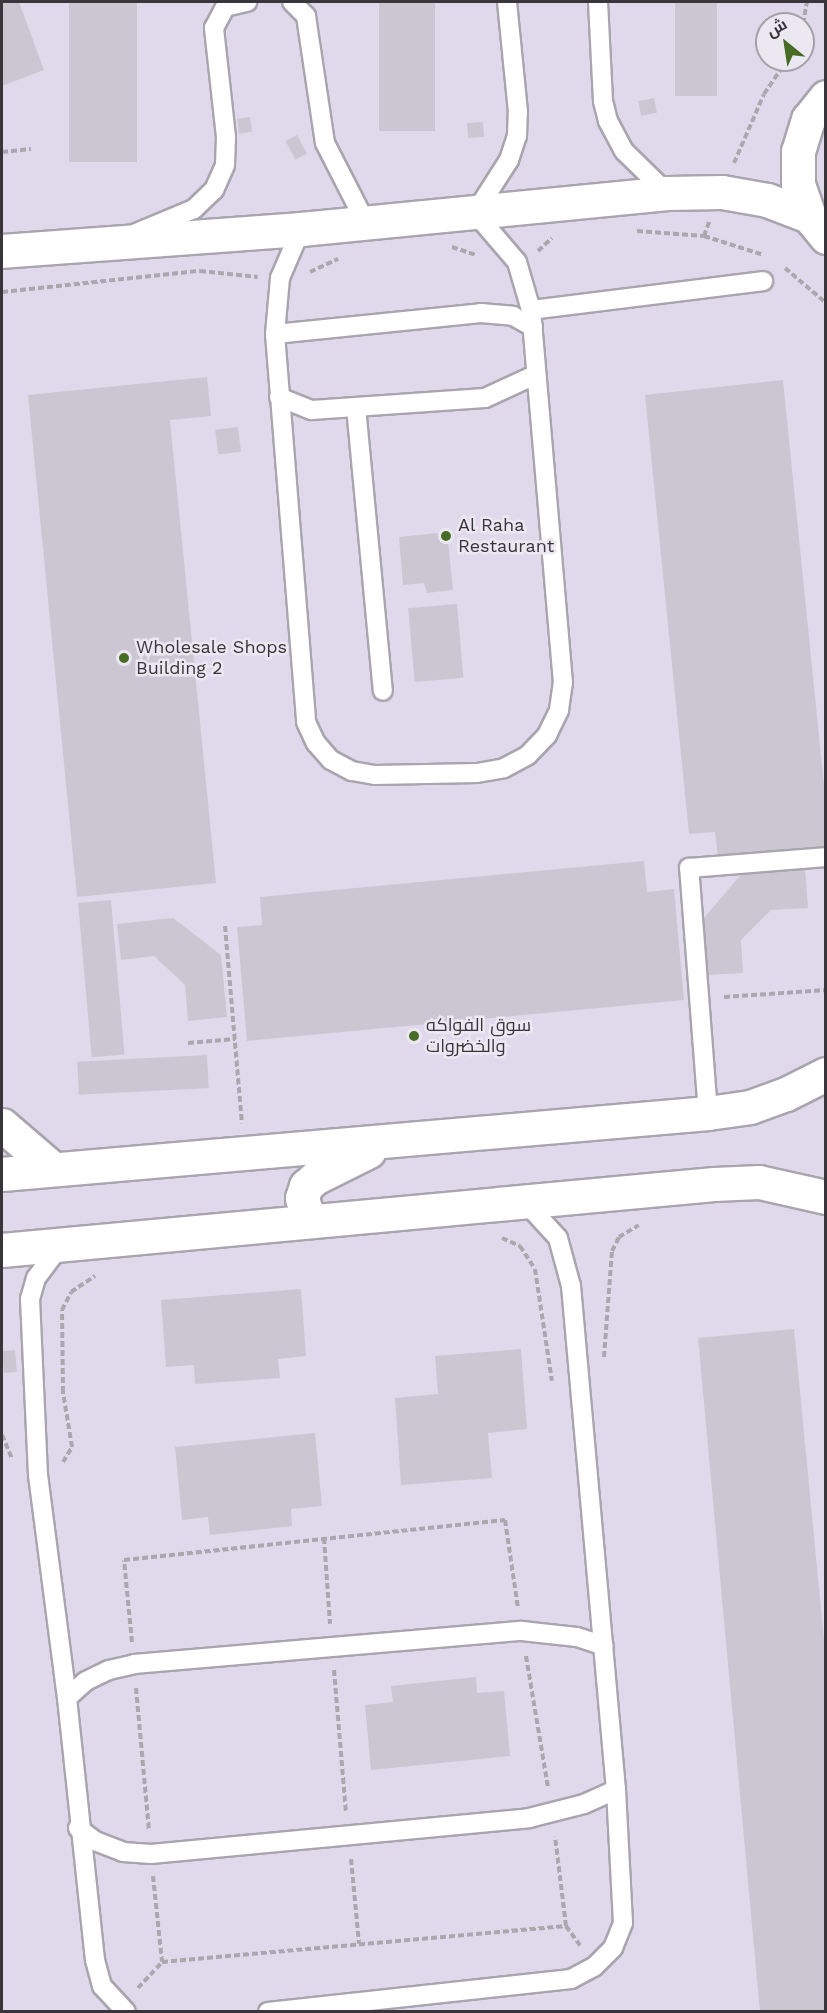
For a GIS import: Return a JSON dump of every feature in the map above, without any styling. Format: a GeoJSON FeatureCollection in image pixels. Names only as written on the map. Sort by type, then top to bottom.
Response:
{"type":"FeatureCollection","features":[{"type":"Feature","properties":{"kind":"street"},"geometry":{"type":"LineString","coordinates":[[817,226],[798,184],[798,151],[808,119],[825,97]]}},
{"type":"Feature","properties":{"kind":"street"},"geometry":{"type":"LineString","coordinates":[[2,250],[302,229],[667,193],[722,192],[766,200],[817,226]]}},
{"type":"Feature","properties":{"kind":"street"},"geometry":{"type":"LineString","coordinates":[[2,1174],[52,1168],[245,1155],[708,1113],[768,1101],[825,1074]]}},
{"type":"Feature","properties":{"kind":"street"},"geometry":{"type":"LineString","coordinates":[[2,1125],[52,1168]]}},
{"type":"Feature","properties":{"kind":"street"},"geometry":{"type":"LineString","coordinates":[[309,1221],[302,1198],[315,1178],[387,1142]]}},
{"type":"Feature","properties":{"kind":"street"},"geometry":{"type":"LineString","coordinates":[[2,1250],[524,1201],[759,1182],[825,1197]]}},
{"type":"Feature","properties":{"kind":"lane"},"geometry":{"type":"LineString","coordinates":[[112,243],[194,209],[214,190],[225,165],[226,137],[214,28],[225,8],[247,2]]}},
{"type":"Feature","properties":{"kind":"lane"},"geometry":{"type":"LineString","coordinates":[[292,2],[306,16],[325,142],[366,223]]}},
{"type":"Feature","properties":{"kind":"lane"},"geometry":{"type":"LineString","coordinates":[[302,229],[280,278],[275,334],[306,722],[316,743],[331,760],[352,771],[375,775],[477,773],[504,768],[528,755],[547,735],[559,710],[563,683],[532,319],[517,262],[476,213],[509,160],[517,136],[518,112],[507,2]]}},
{"type":"Feature","properties":{"kind":"lane"},"geometry":{"type":"LineString","coordinates":[[598,2],[603,101],[608,121],[624,151],[667,193]]}},
{"type":"Feature","properties":{"kind":"lane"},"geometry":{"type":"LineString","coordinates":[[275,334],[481,313],[532,319],[763,281]]}},
{"type":"Feature","properties":{"kind":"lane"},"geometry":{"type":"LineString","coordinates":[[279,397],[312,410],[485,398],[536,375]]}},
{"type":"Feature","properties":{"kind":"lane"},"geometry":{"type":"LineString","coordinates":[[356,407],[383,691]]}},
{"type":"Feature","properties":{"kind":"lane"},"geometry":{"type":"LineString","coordinates":[[708,1113],[688,868],[825,857]]}},
{"type":"Feature","properties":{"kind":"lane"},"geometry":{"type":"LineString","coordinates":[[268,2012],[571,1979],[594,1967],[613,1948],[623,1923],[616,1790],[604,1646],[567,1261],[558,1238],[524,1201]]}},
{"type":"Feature","properties":{"kind":"lane"},"geometry":{"type":"LineString","coordinates":[[62,1244],[36,1278],[30,1299],[38,1475],[68,1698],[78,1828],[95,1960],[102,1986],[122,2010]]}},
{"type":"Feature","properties":{"kind":"lane"},"geometry":{"type":"LineString","coordinates":[[68,1698],[86,1681],[109,1670],[134,1664],[522,1630],[577,1637],[604,1646]]}},
{"type":"Feature","properties":{"kind":"lane"},"geometry":{"type":"LineString","coordinates":[[78,1828],[95,1841],[123,1852],[151,1854],[349,1837],[552,1813],[616,1790]]}},
{"type":"Feature","properties":{"kind":"path"},"geometry":{"type":"LineString","coordinates":[[722,192],[765,94],[779,72]]}},
{"type":"Feature","properties":{"kind":"path"},"geometry":{"type":"LineString","coordinates":[[2,152],[31,149]]}},
{"type":"Feature","properties":{"kind":"path"},"geometry":{"type":"LineString","coordinates":[[633,230],[704,236],[767,257]]}},
{"type":"Feature","properties":{"kind":"path"},"geometry":{"type":"LineString","coordinates":[[450,247],[490,259],[517,262],[537,252],[557,233]]}},
{"type":"Feature","properties":{"kind":"path"},"geometry":{"type":"LineString","coordinates":[[2,292],[200,271],[280,278],[306,273],[340,257]]}},
{"type":"Feature","properties":{"kind":"path"},"geometry":{"type":"LineString","coordinates":[[776,262],[825,303]]}},
{"type":"Feature","properties":{"kind":"path"},"geometry":{"type":"LineString","coordinates":[[225,926],[245,1155]]}},
{"type":"Feature","properties":{"kind":"path"},"geometry":{"type":"LineString","coordinates":[[699,999],[825,990]]}},
{"type":"Feature","properties":{"kind":"path"},"geometry":{"type":"LineString","coordinates":[[188,1043],[235,1039]]}},
{"type":"Feature","properties":{"kind":"path"},"geometry":{"type":"LineString","coordinates":[[604,1365],[612,1251],[619,1237],[631,1227],[646,1224]]}},
{"type":"Feature","properties":{"kind":"path"},"geometry":{"type":"LineString","coordinates":[[496,1236],[520,1246],[529,1256],[538,1282],[555,1392],[567,1403],[582,1404]]}},
{"type":"Feature","properties":{"kind":"path"},"geometry":{"type":"LineString","coordinates":[[2,1435],[18,1468],[38,1475],[61,1467],[72,1447],[63,1392],[62,1310],[71,1292],[87,1278],[107,1272]]}},
{"type":"Feature","properties":{"kind":"path"},"geometry":{"type":"LineString","coordinates":[[122,2010],[162,1962],[566,1926],[552,1813],[505,1520],[124,1560],[162,1962]]}},
{"type":"Feature","properties":{"kind":"path"},"geometry":{"type":"LineString","coordinates":[[324,1538],[359,1944]]}},
{"type":"Feature","properties":{"kind":"shaded area","name":"سوق الفواكه والخضروات"},"geometry":{"type":"Polygon","coordinates":[[[2,2],[825,2],[825,2011],[2,2011],[2,2]]]}},
{"type":"Feature","properties":{"kind":"building"},"geometry":{"type":"Polygon","coordinates":[[[2,2],[19,2],[44,70],[2,86],[2,2]]]}},
{"type":"Feature","properties":{"kind":"building"},"geometry":{"type":"Polygon","coordinates":[[[69,2],[137,2],[137,162],[69,162],[69,2]]]}},
{"type":"Feature","properties":{"kind":"building"},"geometry":{"type":"Polygon","coordinates":[[[379,2],[435,2],[435,131],[379,131],[379,2]]]}},
{"type":"Feature","properties":{"kind":"building"},"geometry":{"type":"Polygon","coordinates":[[[675,2],[717,2],[717,96],[675,96],[675,2]]]}},
{"type":"Feature","properties":{"kind":"building"},"geometry":{"type":"Polygon","coordinates":[[[654,98],[657,113],[641,116],[638,101],[654,98]]]}},
{"type":"Feature","properties":{"kind":"building"},"geometry":{"type":"Polygon","coordinates":[[[250,117],[252,132],[239,134],[237,119],[250,117]]]}},
{"type":"Feature","properties":{"kind":"building"},"geometry":{"type":"Polygon","coordinates":[[[483,122],[484,137],[468,138],[467,123],[483,122]]]}},
{"type":"Feature","properties":{"kind":"building"},"geometry":{"type":"Polygon","coordinates":[[[297,135],[307,154],[295,160],[286,141],[297,135]]]}},
{"type":"Feature","properties":{"kind":"building","name":"Wholesale Shops Building 2"},"geometry":{"type":"Polygon","coordinates":[[[207,377],[211,416],[170,420],[216,883],[77,897],[28,395],[207,377]]]}},
{"type":"Feature","properties":{"kind":"building"},"geometry":{"type":"Polygon","coordinates":[[[783,380],[826,805],[826,846],[718,857],[715,832],[689,834],[645,395],[783,380]]]}},
{"type":"Feature","properties":{"kind":"building"},"geometry":{"type":"Polygon","coordinates":[[[238,427],[241,452],[218,455],[215,430],[238,427]]]}},
{"type":"Feature","properties":{"kind":"building"},"geometry":{"type":"Polygon","coordinates":[[[447,532],[453,590],[427,593],[424,583],[403,585],[399,537],[447,532]]]}},
{"type":"Feature","properties":{"kind":"building"},"geometry":{"type":"Polygon","coordinates":[[[457,604],[463,678],[415,682],[408,608],[457,604]]]}},
{"type":"Feature","properties":{"kind":"building"},"geometry":{"type":"Polygon","coordinates":[[[644,861],[647,892],[674,889],[684,1000],[247,1041],[237,927],[262,925],[260,897],[644,861]]]}},
{"type":"Feature","properties":{"kind":"building"},"geometry":{"type":"Polygon","coordinates":[[[805,868],[808,908],[771,910],[741,940],[743,973],[707,975],[704,918],[743,872],[805,868]]]}},
{"type":"Feature","properties":{"kind":"building"},"geometry":{"type":"Polygon","coordinates":[[[111,900],[125,1054],[92,1057],[78,903],[111,900]]]}},
{"type":"Feature","properties":{"kind":"building"},"geometry":{"type":"Polygon","coordinates":[[[173,918],[221,955],[227,1017],[188,1021],[185,985],[154,956],[121,960],[117,924],[173,918]]]}},
{"type":"Feature","properties":{"kind":"building"},"geometry":{"type":"Polygon","coordinates":[[[207,1055],[209,1088],[79,1095],[77,1062],[207,1055]]]}},
{"type":"Feature","properties":{"kind":"building"},"geometry":{"type":"Polygon","coordinates":[[[301,1289],[306,1356],[278,1359],[280,1378],[195,1384],[194,1365],[166,1367],[161,1300],[301,1289]]]}},
{"type":"Feature","properties":{"kind":"building"},"geometry":{"type":"Polygon","coordinates":[[[794,1329],[826,1661],[826,2012],[760,2012],[698,1338],[794,1329]]]}},
{"type":"Feature","properties":{"kind":"building"},"geometry":{"type":"Polygon","coordinates":[[[521,1349],[527,1429],[488,1433],[492,1478],[401,1485],[395,1398],[438,1394],[435,1356],[521,1349]]]}},
{"type":"Feature","properties":{"kind":"building"},"geometry":{"type":"Polygon","coordinates":[[[15,1350],[17,1372],[4,1373],[2,1351],[15,1350]]]}},
{"type":"Feature","properties":{"kind":"building"},"geometry":{"type":"Polygon","coordinates":[[[315,1433],[322,1506],[291,1509],[292,1526],[210,1535],[208,1517],[182,1520],[175,1447],[315,1433]]]}},
{"type":"Feature","properties":{"kind":"building"},"geometry":{"type":"Polygon","coordinates":[[[476,1677],[477,1693],[504,1691],[510,1756],[371,1770],[365,1705],[393,1702],[391,1686],[476,1677]]]}},
{"type":"Feature","properties":{"kind":"place","name":"Al Raha Restaurant"},"geometry":{"type":"Point","coordinates":[446,536]}},
{"type":"Feature","properties":{"kind":"place","name":"Wholesale Shops Building 2"},"geometry":{"type":"Point","coordinates":[124,658]}},
{"type":"Feature","properties":{"kind":"place","name":"سوق الفواكه والخضروات"},"geometry":{"type":"Point","coordinates":[414,1036]}}]}
